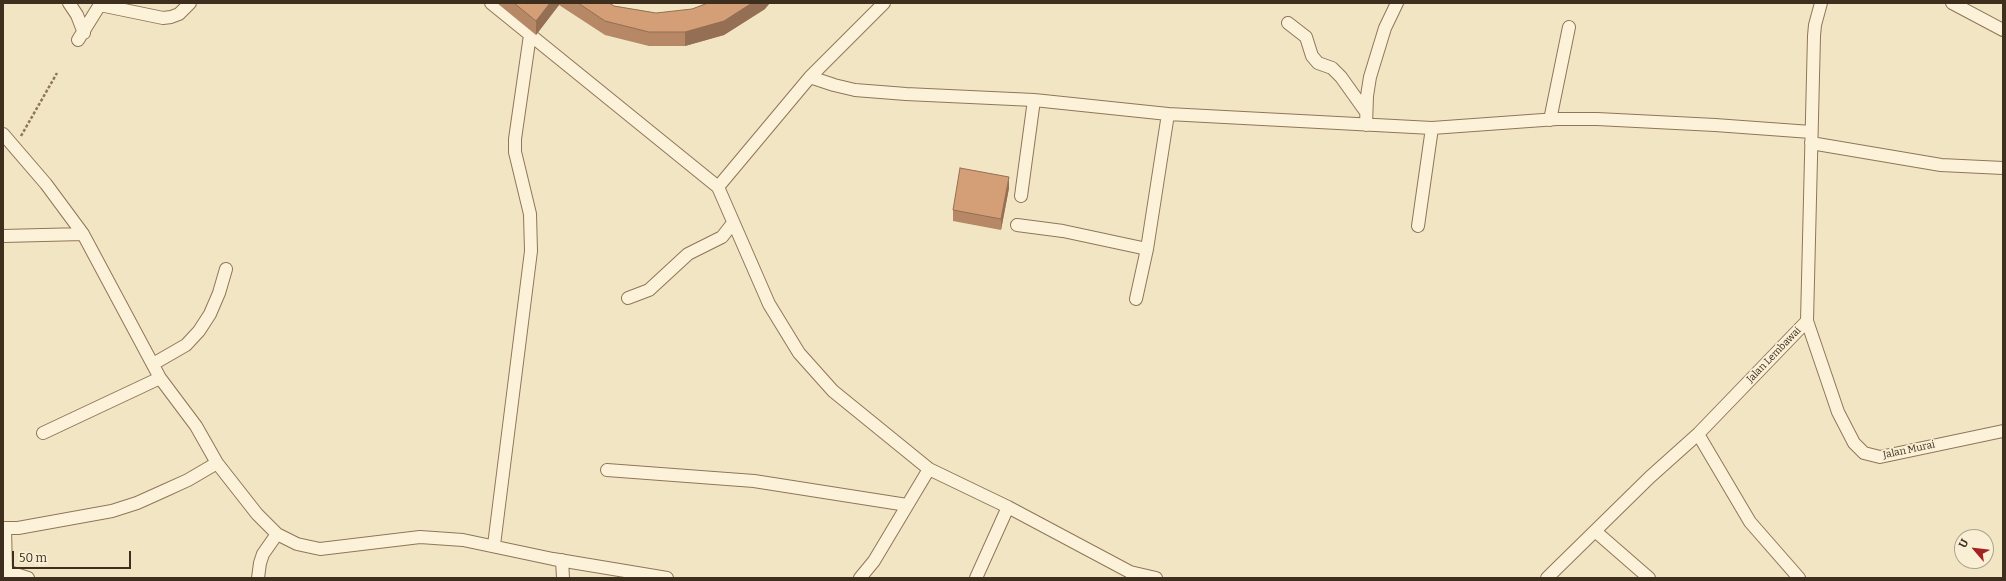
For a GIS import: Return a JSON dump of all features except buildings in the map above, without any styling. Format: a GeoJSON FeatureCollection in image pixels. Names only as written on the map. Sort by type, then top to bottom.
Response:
{"type":"FeatureCollection","features":[{"type":"Feature","properties":{"kind":"street"},"geometry":{"type":"LineString","coordinates":[[69,3],[77,15],[81,36],[101,4],[163,18],[179,14],[190,3]]}},
{"type":"Feature","properties":{"kind":"street"},"geometry":{"type":"LineString","coordinates":[[491,3],[718,187],[769,304],[799,353],[833,391],[929,469],[1008,507],[1130,572],[1156,578]]}},
{"type":"Feature","properties":{"kind":"street"},"geometry":{"type":"LineString","coordinates":[[718,187],[810,77],[884,3]]}},
{"type":"Feature","properties":{"kind":"street"},"geometry":{"type":"LineString","coordinates":[[1366,125],[1369,83],[1385,28],[1397,3]]}},
{"type":"Feature","properties":{"kind":"street","name":"Jalan Lembawai"},"geometry":{"type":"LineString","coordinates":[[1547,578],[1596,532],[1650,477],[1698,434],[1807,321],[1815,25],[1821,3]]}},
{"type":"Feature","properties":{"kind":"street"},"geometry":{"type":"LineString","coordinates":[[1952,3],[2003,30]]}},
{"type":"Feature","properties":{"kind":"street"},"geometry":{"type":"LineString","coordinates":[[1288,23],[1306,37],[1312,56],[1318,63],[1332,68],[1341,77],[1366,112]]}},
{"type":"Feature","properties":{"kind":"street"},"geometry":{"type":"LineString","coordinates":[[1550,120],[1569,27]]}},
{"type":"Feature","properties":{"kind":"street"},"geometry":{"type":"LineString","coordinates":[[494,545],[531,250],[530,214],[515,152],[515,139],[530,35]]}},
{"type":"Feature","properties":{"kind":"street"},"geometry":{"type":"LineString","coordinates":[[810,77],[855,90],[1034,100],[1168,114],[1366,125],[1432,128],[1550,120],[1597,119],[1692,124],[1811,138],[1941,165],[2003,168]]}},
{"type":"Feature","properties":{"kind":"street"},"geometry":{"type":"LineString","coordinates":[[1021,196],[1034,100]]}},
{"type":"Feature","properties":{"kind":"street"},"geometry":{"type":"LineString","coordinates":[[1136,299],[1147,249],[1168,114]]}},
{"type":"Feature","properties":{"kind":"street"},"geometry":{"type":"LineString","coordinates":[[1418,226],[1432,128]]}},
{"type":"Feature","properties":{"kind":"street"},"geometry":{"type":"LineString","coordinates":[[3,134],[46,184],[83,234],[160,378],[196,426],[217,463],[258,514],[278,534],[297,544],[320,549],[420,537],[463,540],[494,545],[562,560],[667,578]]}},
{"type":"Feature","properties":{"kind":"street"},"geometry":{"type":"LineString","coordinates":[[628,298],[649,290],[688,254],[722,237],[733,223]]}},
{"type":"Feature","properties":{"kind":"street"},"geometry":{"type":"LineString","coordinates":[[1017,225],[1064,231],[1147,249]]}},
{"type":"Feature","properties":{"kind":"street"},"geometry":{"type":"LineString","coordinates":[[3,236],[83,234]]}},
{"type":"Feature","properties":{"kind":"street"},"geometry":{"type":"LineString","coordinates":[[153,364],[186,345],[199,330],[210,314],[219,293],[226,269]]}},
{"type":"Feature","properties":{"kind":"street","name":"Jalan Murai"},"geometry":{"type":"LineString","coordinates":[[1807,321],[1838,412],[1854,444],[1864,453],[1880,457],[2003,431]]}},
{"type":"Feature","properties":{"kind":"street"},"geometry":{"type":"LineString","coordinates":[[43,433],[160,378]]}},
{"type":"Feature","properties":{"kind":"street"},"geometry":{"type":"LineString","coordinates":[[1698,434],[1750,522],[1799,578]]}},
{"type":"Feature","properties":{"kind":"street"},"geometry":{"type":"LineString","coordinates":[[28,578],[5,574],[4,528],[18,528],[112,511],[137,503],[171,488],[217,463]]}},
{"type":"Feature","properties":{"kind":"street"},"geometry":{"type":"LineString","coordinates":[[860,578],[874,561],[929,469]]}},
{"type":"Feature","properties":{"kind":"street"},"geometry":{"type":"LineString","coordinates":[[607,470],[754,481],[907,505]]}},
{"type":"Feature","properties":{"kind":"street"},"geometry":{"type":"LineString","coordinates":[[976,578],[1008,507]]}},
{"type":"Feature","properties":{"kind":"street"},"geometry":{"type":"LineString","coordinates":[[1596,532],[1649,578]]}},
{"type":"Feature","properties":{"kind":"street"},"geometry":{"type":"LineString","coordinates":[[258,578],[263,554],[278,534]]}},
{"type":"Feature","properties":{"kind":"street"},"geometry":{"type":"LineString","coordinates":[[562,560],[564,578]]}},
{"type":"Feature","properties":{"kind":"path"},"geometry":{"type":"LineString","coordinates":[[15,147],[57,73]]}}]}
